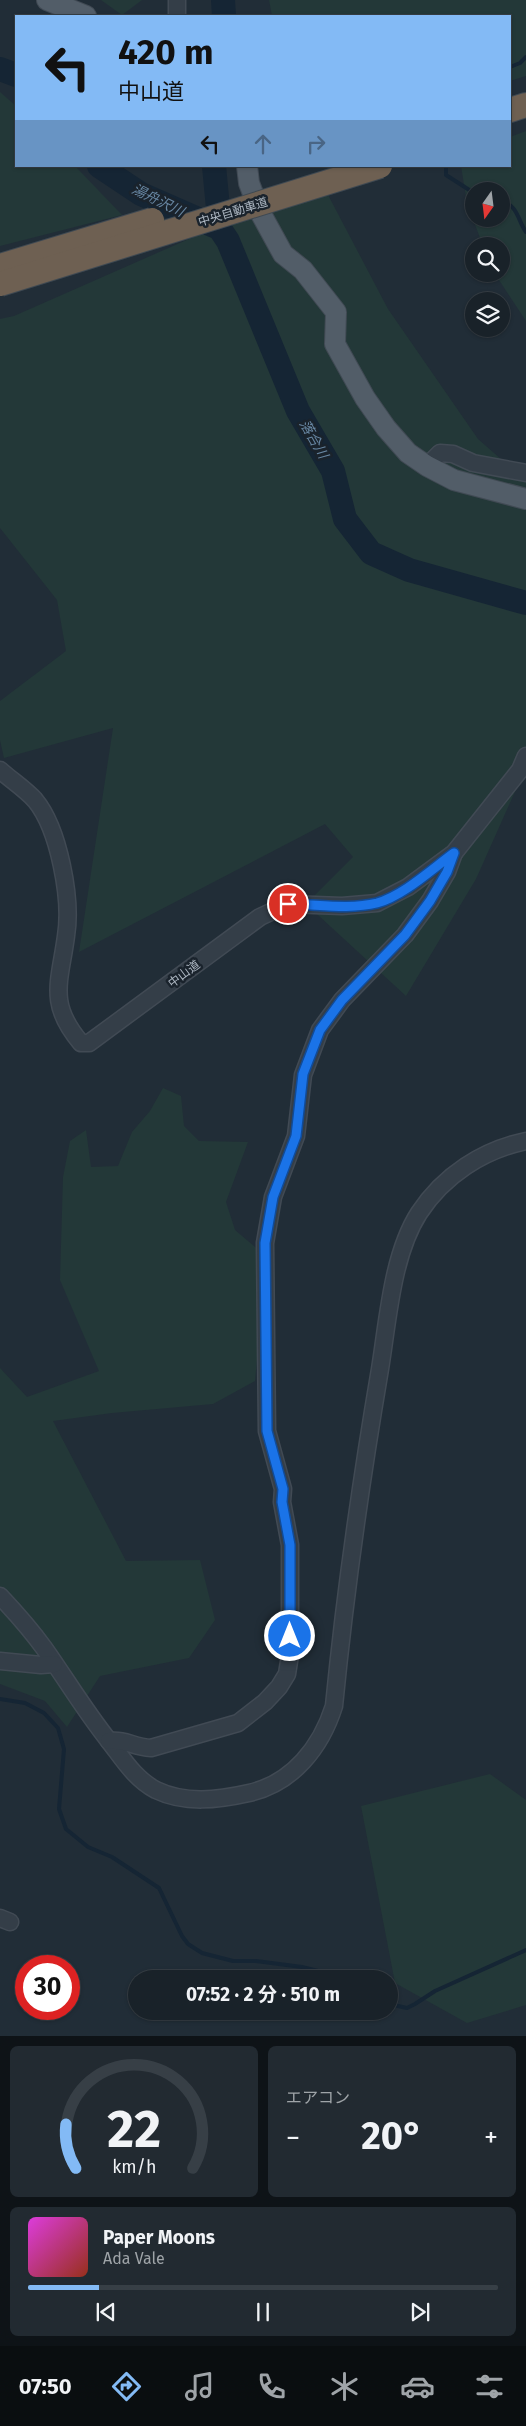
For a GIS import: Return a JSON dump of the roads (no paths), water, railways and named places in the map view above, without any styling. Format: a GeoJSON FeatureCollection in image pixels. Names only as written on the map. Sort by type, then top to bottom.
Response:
{"type":"FeatureCollection","features":[{"type":"Feature","properties":{"kind":"highway"},"geometry":{"type":"LineString","coordinates":[[511,110],[526,105]]}},
{"type":"Feature","properties":{"kind":"highway"},"geometry":{"type":"LineString","coordinates":[[511,126],[526,121]]}},
{"type":"Feature","properties":{"kind":"highway","name":"中央自動車道"},"geometry":{"type":"LineString","coordinates":[[0,266],[325,167]]}},
{"type":"Feature","properties":{"kind":"highway","name":"中央自動車道"},"geometry":{"type":"LineString","coordinates":[[0,284],[377,167]]}},
{"type":"Feature","properties":{"kind":"main road"},"geometry":{"type":"LineString","coordinates":[[47,0],[84,15]]}},
{"type":"Feature","properties":{"kind":"main road"},"geometry":{"type":"LineString","coordinates":[[248,167],[249,183],[260,212],[283,254],[303,270],[336,312],[335,344],[365,398],[403,446],[426,466],[454,480],[526,499]]}},
{"type":"Feature","properties":{"kind":"street"},"geometry":{"type":"LineString","coordinates":[[177,15],[178,0]]}},
{"type":"Feature","properties":{"kind":"street"},"geometry":{"type":"LineString","coordinates":[[426,466],[440,453],[453,454],[473,463],[526,473]]}},
{"type":"Feature","properties":{"kind":"street","name":"中山道"},"geometry":{"type":"LineString","coordinates":[[0,770],[35,800],[47,820],[61,864],[68,904],[67,935],[58,975],[57,994],[60,1012],[68,1027],[81,1043],[89,1043],[260,917],[288,904],[342,906],[377,903],[408,888],[454,853],[520,770],[526,756]]}},
{"type":"Feature","properties":{"kind":"street"},"geometry":{"type":"LineString","coordinates":[[109,1741],[122,1739],[137,1747],[151,1748],[238,1723],[265,1702],[279,1687],[287,1674],[290,1655],[290,1545],[282,1502],[283,1489],[267,1431],[265,1243],[273,1197],[296,1136],[303,1074],[320,1030],[342,1000],[405,935],[430,901],[447,872],[454,853]]}},
{"type":"Feature","properties":{"kind":"street"},"geometry":{"type":"LineString","coordinates":[[0,1596],[43,1647],[80,1703],[131,1769],[156,1790],[199,1800],[228,1798],[258,1791],[287,1775],[310,1756],[327,1728],[334,1706],[353,1538],[389,1312],[403,1248],[419,1213],[450,1177],[481,1156],[504,1145],[526,1140]]}},
{"type":"Feature","properties":{"kind":"street"},"geometry":{"type":"LineString","coordinates":[[0,1662],[54,1664]]}},
{"type":"Feature","properties":{"kind":"waterway","name":"落合川"},"geometry":{"type":"LineString","coordinates":[[223,0],[224,15]]}},
{"type":"Feature","properties":{"kind":"waterway"},"geometry":{"type":"LineString","coordinates":[[511,67],[520,63],[526,57]]}},
{"type":"Feature","properties":{"kind":"waterway","name":"湯舟沢川"},"geometry":{"type":"LineString","coordinates":[[0,69],[15,75]]}},
{"type":"Feature","properties":{"kind":"waterway","name":"湯舟沢川"},"geometry":{"type":"LineString","coordinates":[[100,167],[141,194],[214,226]]}},
{"type":"Feature","properties":{"kind":"waterway","name":"落合川"},"geometry":{"type":"LineString","coordinates":[[214,167],[220,229],[228,241],[298,411],[333,471],[345,519],[371,553],[409,570],[526,603]]}},
{"type":"Feature","properties":{"kind":"waterway"},"geometry":{"type":"LineString","coordinates":[[446,167],[446,175],[465,187]]}},
{"type":"Feature","properties":{"kind":"waterway"},"geometry":{"type":"LineString","coordinates":[[510,205],[526,232]]}},
{"type":"Feature","properties":{"kind":"waterway"},"geometry":{"type":"LineString","coordinates":[[0,1699],[25,1703],[44,1713],[58,1728],[64,1749],[59,1809],[66,1829],[88,1847],[112,1857],[159,1888],[182,1936],[188,1944],[202,1953],[233,1961],[256,1961],[314,1970]]}},
{"type":"Feature","properties":{"kind":"waterway"},"geometry":{"type":"LineString","coordinates":[[398,2006],[407,2008],[435,1991],[526,1950]]}}]}
